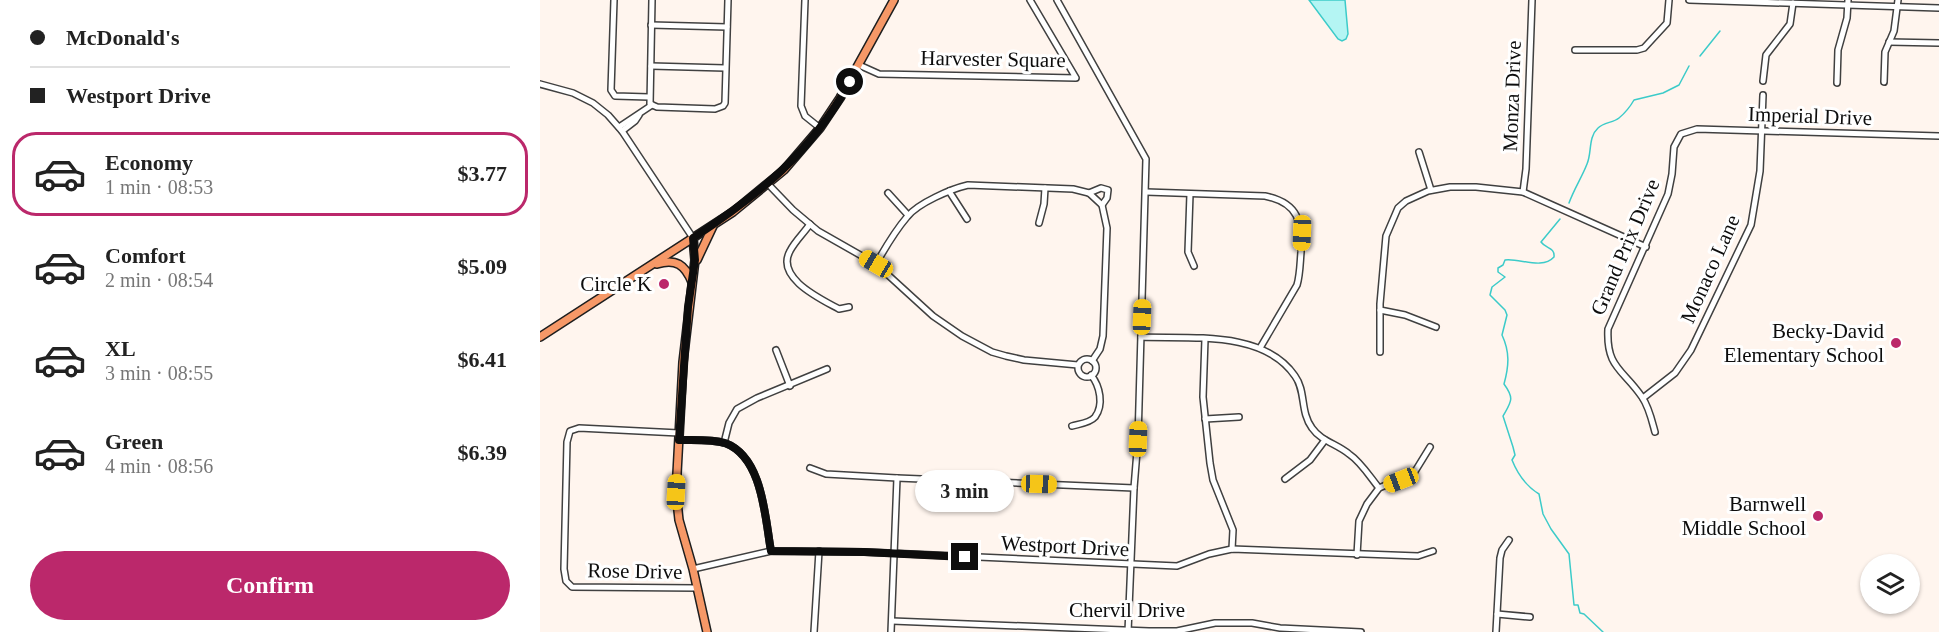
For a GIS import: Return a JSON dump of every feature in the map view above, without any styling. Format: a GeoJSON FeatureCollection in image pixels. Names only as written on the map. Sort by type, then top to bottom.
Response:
{"type":"FeatureCollection","features":[{"type":"Feature","properties":{"kind":"main road"},"geometry":{"type":"LineString","coordinates":[[540,337],[745,203],[786,167],[820,128],[840,98],[894,0]]}},
{"type":"Feature","properties":{"kind":"main road"},"geometry":{"type":"LineString","coordinates":[[694,268],[714,224]]}},
{"type":"Feature","properties":{"kind":"main road"},"geometry":{"type":"LineString","coordinates":[[693,238],[694,268],[676,492],[679,520],[707,632]]}},
{"type":"Feature","properties":{"kind":"main road"},"geometry":{"type":"LineString","coordinates":[[649,267],[669,262],[680,265],[686,270],[692,282]]}},
{"type":"Feature","properties":{"kind":"street"},"geometry":{"type":"LineString","coordinates":[[614,0],[612,93],[615,96],[649,97]]}},
{"type":"Feature","properties":{"kind":"street"},"geometry":{"type":"LineString","coordinates":[[652,0],[649,97],[652,105]]}},
{"type":"Feature","properties":{"kind":"street"},"geometry":{"type":"LineString","coordinates":[[621,129],[632,117],[639,115],[652,105],[692,108],[721,107],[725,103],[728,0]]}},
{"type":"Feature","properties":{"kind":"street"},"geometry":{"type":"LineString","coordinates":[[805,0],[801,106],[805,116],[820,128]]}},
{"type":"Feature","properties":{"kind":"street","name":"Harvester Square"},"geometry":{"type":"LineString","coordinates":[[859,65],[879,74],[1076,78],[1030,0]]}},
{"type":"Feature","properties":{"kind":"street"},"geometry":{"type":"LineString","coordinates":[[1057,0],[1146,159],[1142,337],[1128,631]]}},
{"type":"Feature","properties":{"kind":"street","name":"Monza Drive"},"geometry":{"type":"LineString","coordinates":[[1523,192],[1526,169],[1532,0]]}},
{"type":"Feature","properties":{"kind":"street"},"geometry":{"type":"LineString","coordinates":[[1575,50],[1631,51],[1644,48],[1667,22],[1669,0]]}},
{"type":"Feature","properties":{"kind":"street"},"geometry":{"type":"LineString","coordinates":[[1689,0],[1898,3],[1939,8]]}},
{"type":"Feature","properties":{"kind":"street"},"geometry":{"type":"LineString","coordinates":[[1837,83],[1838,50],[1848,2]]}},
{"type":"Feature","properties":{"kind":"street"},"geometry":{"type":"LineString","coordinates":[[1763,81],[1766,55],[1790,24],[1793,3]]}},
{"type":"Feature","properties":{"kind":"street"},"geometry":{"type":"LineString","coordinates":[[1884,82],[1885,52],[1894,31],[1898,3]]}},
{"type":"Feature","properties":{"kind":"street"},"geometry":{"type":"LineString","coordinates":[[651,25],[727,27]]}},
{"type":"Feature","properties":{"kind":"street"},"geometry":{"type":"LineString","coordinates":[[1889,42],[1939,43]]}},
{"type":"Feature","properties":{"kind":"street"},"geometry":{"type":"LineString","coordinates":[[651,66],[725,68]]}},
{"type":"Feature","properties":{"kind":"street"},"geometry":{"type":"LineString","coordinates":[[540,84],[573,93],[593,103],[621,129],[693,238]]}},
{"type":"Feature","properties":{"kind":"street","name":"Monaco Lane"},"geometry":{"type":"LineString","coordinates":[[1643,398],[1675,373],[1691,350],[1751,225],[1760,171],[1763,95]]}},
{"type":"Feature","properties":{"kind":"street","name":"Imperial Drive"},"geometry":{"type":"LineString","coordinates":[[1681,134],[1697,129],[1939,136]]}},
{"type":"Feature","properties":{"kind":"street","name":"Grand Prix Drive"},"geometry":{"type":"LineString","coordinates":[[1655,432],[1643,398],[1614,365],[1607,345],[1608,329],[1668,194],[1674,147],[1681,134]]}},
{"type":"Feature","properties":{"kind":"street"},"geometry":{"type":"LineString","coordinates":[[1419,152],[1431,190]]}},
{"type":"Feature","properties":{"kind":"street"},"geometry":{"type":"LineString","coordinates":[[768,184],[810,224],[876,264],[933,316],[991,354],[1024,360],[1078,365],[1084,360],[1092,361]]}},
{"type":"Feature","properties":{"kind":"street"},"geometry":{"type":"LineString","coordinates":[[876,264],[908,215],[949,191],[968,185],[1073,189],[1089,193],[1102,205],[1107,228],[1103,336],[1100,349],[1092,361]]}},
{"type":"Feature","properties":{"kind":"street"},"geometry":{"type":"LineString","coordinates":[[1380,352],[1380,310],[1386,236],[1398,208],[1406,201],[1431,190],[1476,187],[1523,192],[1646,247]]}},
{"type":"Feature","properties":{"kind":"street"},"geometry":{"type":"LineString","coordinates":[[1040,223],[1045,188]]}},
{"type":"Feature","properties":{"kind":"street"},"geometry":{"type":"LineString","coordinates":[[1089,193],[1101,188],[1108,190],[1107,198],[1102,205]]}},
{"type":"Feature","properties":{"kind":"street"},"geometry":{"type":"LineString","coordinates":[[949,191],[967,219]]}},
{"type":"Feature","properties":{"kind":"street"},"geometry":{"type":"LineString","coordinates":[[1146,192],[1265,196],[1280,199],[1291,207],[1300,222],[1302,233],[1297,285],[1260,348]]}},
{"type":"Feature","properties":{"kind":"street"},"geometry":{"type":"LineString","coordinates":[[888,194],[908,215]]}},
{"type":"Feature","properties":{"kind":"street"},"geometry":{"type":"LineString","coordinates":[[1190,194],[1188,252],[1194,266]]}},
{"type":"Feature","properties":{"kind":"street"},"geometry":{"type":"LineString","coordinates":[[810,224],[789,252],[787,265],[790,274],[798,284],[839,309],[849,307]]}},
{"type":"Feature","properties":{"kind":"street"},"geometry":{"type":"LineString","coordinates":[[1380,310],[1405,315],[1436,327]]}},
{"type":"Feature","properties":{"kind":"street"},"geometry":{"type":"LineString","coordinates":[[1142,337],[1248,343],[1260,348],[1285,364],[1296,377],[1301,390],[1305,416],[1312,428],[1325,440],[1350,454],[1379,488]]}},
{"type":"Feature","properties":{"kind":"street"},"geometry":{"type":"LineString","coordinates":[[1205,339],[1203,397],[1205,419],[1214,480],[1233,530],[1232,549]]}},
{"type":"Feature","properties":{"kind":"street"},"geometry":{"type":"LineString","coordinates":[[776,350],[790,386]]}},
{"type":"Feature","properties":{"kind":"street"},"geometry":{"type":"LineString","coordinates":[[1091,375],[1095,369],[1092,361]]}},
{"type":"Feature","properties":{"kind":"street"},"geometry":{"type":"LineString","coordinates":[[1078,365],[1078,371],[1082,375],[1091,375]]}},
{"type":"Feature","properties":{"kind":"street"},"geometry":{"type":"LineString","coordinates":[[724,443],[729,423],[737,410],[757,398],[827,369]]}},
{"type":"Feature","properties":{"kind":"street"},"geometry":{"type":"LineString","coordinates":[[1072,426],[1089,421],[1095,416],[1100,404],[1100,391],[1091,375]]}},
{"type":"Feature","properties":{"kind":"street"},"geometry":{"type":"LineString","coordinates":[[1205,419],[1239,417]]}},
{"type":"Feature","properties":{"kind":"street","name":"Rose Drive"},"geometry":{"type":"LineString","coordinates":[[679,436],[579,428],[570,432],[567,442],[564,569],[566,581],[572,587],[697,588]]}},
{"type":"Feature","properties":{"kind":"street"},"geometry":{"type":"LineString","coordinates":[[679,436],[724,443],[738,451],[753,470],[762,498],[771,551]]}},
{"type":"Feature","properties":{"kind":"street"},"geometry":{"type":"LineString","coordinates":[[1285,479],[1310,460],[1325,440]]}},
{"type":"Feature","properties":{"kind":"street"},"geometry":{"type":"LineString","coordinates":[[1357,555],[1357,539],[1362,513],[1379,488],[1414,473],[1430,447]]}},
{"type":"Feature","properties":{"kind":"street"},"geometry":{"type":"LineString","coordinates":[[810,468],[826,474],[1134,488]]}},
{"type":"Feature","properties":{"kind":"street"},"geometry":{"type":"LineString","coordinates":[[891,632],[897,478]]}},
{"type":"Feature","properties":{"kind":"street"},"geometry":{"type":"LineString","coordinates":[[1496,632],[1500,558],[1509,540]]}},
{"type":"Feature","properties":{"kind":"street","name":"Westport Drive"},"geometry":{"type":"LineString","coordinates":[[693,569],[771,551],[894,554],[1132,566],[1183,566],[1209,554],[1232,549],[1418,556],[1433,551]]}},
{"type":"Feature","properties":{"kind":"street"},"geometry":{"type":"LineString","coordinates":[[814,632],[819,551]]}},
{"type":"Feature","properties":{"kind":"street"},"geometry":{"type":"LineString","coordinates":[[1497,614],[1530,617]]}},
{"type":"Feature","properties":{"kind":"street","name":"Chervil Drive"},"geometry":{"type":"LineString","coordinates":[[892,621],[1128,631],[1177,631],[1215,623],[1252,623],[1280,628],[1360,632]]}},
{"type":"Feature","properties":{"kind":"water"},"geometry":{"type":"Polygon","coordinates":[[[1309,0],[1345,0],[1348,34],[1346,39],[1342,41],[1338,39],[1309,0]]]}},
{"type":"Feature","properties":{"kind":"waterway"},"geometry":{"type":"LineString","coordinates":[[1700,56],[1720,31]]}},
{"type":"Feature","properties":{"kind":"waterway"},"geometry":{"type":"LineString","coordinates":[[1569,203],[1587,164],[1591,140],[1598,128],[1619,118],[1634,100],[1663,93],[1679,85],[1689,66]]}},
{"type":"Feature","properties":{"kind":"waterway"},"geometry":{"type":"LineString","coordinates":[[1560,219],[1541,242],[1552,250],[1554,257],[1543,263],[1505,260],[1498,268],[1498,272],[1505,277],[1492,287],[1490,295],[1507,315],[1502,335],[1508,359],[1504,384],[1510,393],[1511,400],[1503,416],[1515,455],[1512,460],[1523,480],[1539,494],[1543,514],[1569,554],[1574,605],[1578,605],[1580,613],[1603,632]]}},
{"type":"Feature","properties":{"kind":"place","name":"Circle K"},"geometry":{"type":"Point","coordinates":[664,284]}},
{"type":"Feature","properties":{"kind":"place","name":"Becky-David Elementary School"},"geometry":{"type":"Point","coordinates":[1896,343]}},
{"type":"Feature","properties":{"kind":"place","name":"Barnwell Middle School"},"geometry":{"type":"Point","coordinates":[1818,516]}},
{"type":"Feature","properties":{"kind":"route"},"geometry":{"type":"LineString","coordinates":[[850,82],[820,128],[784,170],[733,212],[693,238],[695,260],[683,362],[679,440],[724,443],[743,455],[753,470],[762,498],[771,551],[864,552],[965,557]]}}]}
